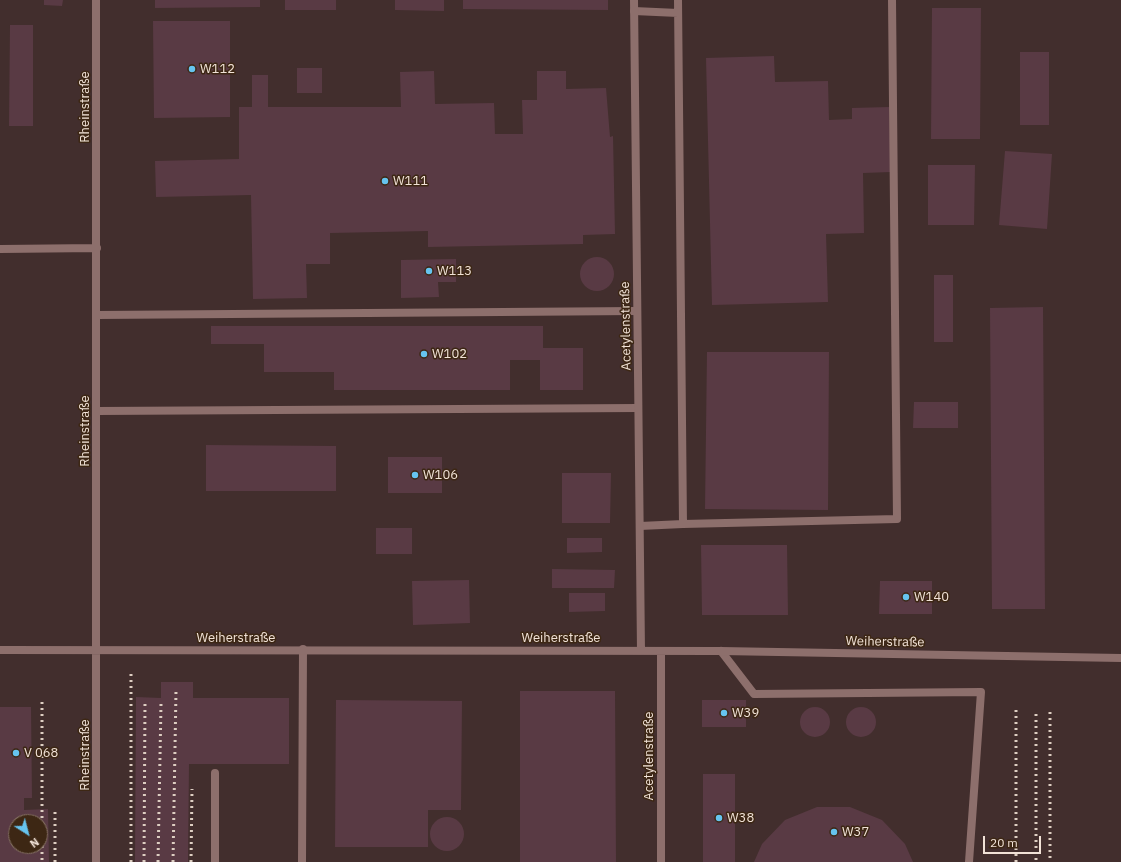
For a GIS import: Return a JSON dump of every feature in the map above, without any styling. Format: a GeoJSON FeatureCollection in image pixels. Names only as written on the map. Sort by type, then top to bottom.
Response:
{"type":"FeatureCollection","features":[{"type":"Feature","properties":{"kind":"street","name":"Rheinstraße"},"geometry":{"type":"LineString","coordinates":[[96,0],[96,862]]}},
{"type":"Feature","properties":{"kind":"street","name":"Acetylenstraße"},"geometry":{"type":"LineString","coordinates":[[634,0],[641,651]]}},
{"type":"Feature","properties":{"kind":"street"},"geometry":{"type":"LineString","coordinates":[[678,0],[683,524]]}},
{"type":"Feature","properties":{"kind":"street"},"geometry":{"type":"LineString","coordinates":[[640,526],[897,519],[892,0]]}},
{"type":"Feature","properties":{"kind":"street"},"geometry":{"type":"LineString","coordinates":[[634,11],[678,14]]}},
{"type":"Feature","properties":{"kind":"street"},"geometry":{"type":"LineString","coordinates":[[0,249],[97,248]]}},
{"type":"Feature","properties":{"kind":"street"},"geometry":{"type":"LineString","coordinates":[[97,315],[638,311]]}},
{"type":"Feature","properties":{"kind":"street"},"geometry":{"type":"LineString","coordinates":[[97,411],[638,408]]}},
{"type":"Feature","properties":{"kind":"street"},"geometry":{"type":"LineString","coordinates":[[302,862],[304,649]]}},
{"type":"Feature","properties":{"kind":"street","name":"Weiherstraße"},"geometry":{"type":"LineString","coordinates":[[0,650],[304,649],[721,651],[1121,658]]}},
{"type":"Feature","properties":{"kind":"street","name":"Acetylenstraße"},"geometry":{"type":"LineString","coordinates":[[661,651],[661,862]]}},
{"type":"Feature","properties":{"kind":"street"},"geometry":{"type":"LineString","coordinates":[[721,651],[754,694],[981,692],[968,862]]}},
{"type":"Feature","properties":{"kind":"street"},"geometry":{"type":"LineString","coordinates":[[215,773],[215,862]]}},
{"type":"Feature","properties":{"kind":"shaded area"},"geometry":{"type":"Polygon","coordinates":[[[0,0],[1121,0],[1121,862],[0,862],[0,0]]]}},
{"type":"Feature","properties":{"kind":"building"},"geometry":{"type":"Polygon","coordinates":[[[44,0],[63,0],[62,6],[44,5],[44,0]]]}},
{"type":"Feature","properties":{"kind":"building"},"geometry":{"type":"Polygon","coordinates":[[[155,0],[260,0],[260,7],[155,8],[155,0]]]}},
{"type":"Feature","properties":{"kind":"building"},"geometry":{"type":"Polygon","coordinates":[[[285,0],[336,0],[336,10],[285,10],[285,0]]]}},
{"type":"Feature","properties":{"kind":"building"},"geometry":{"type":"Polygon","coordinates":[[[395,0],[444,0],[444,11],[395,10],[395,0]]]}},
{"type":"Feature","properties":{"kind":"building"},"geometry":{"type":"Polygon","coordinates":[[[463,0],[608,0],[608,10],[463,9],[463,0]]]}},
{"type":"Feature","properties":{"kind":"building"},"geometry":{"type":"Polygon","coordinates":[[[932,8],[981,8],[980,139],[931,139],[932,8]]]}},
{"type":"Feature","properties":{"kind":"building","name":"W112"},"geometry":{"type":"Polygon","coordinates":[[[153,21],[230,21],[230,117],[154,118],[153,21]]]}},
{"type":"Feature","properties":{"kind":"building"},"geometry":{"type":"Polygon","coordinates":[[[10,25],[33,25],[33,126],[9,126],[10,25]]]}},
{"type":"Feature","properties":{"kind":"building"},"geometry":{"type":"Polygon","coordinates":[[[1020,52],[1049,52],[1049,125],[1020,125],[1020,52]]]}},
{"type":"Feature","properties":{"kind":"building"},"geometry":{"type":"Polygon","coordinates":[[[774,56],[775,82],[828,81],[829,120],[852,119],[852,108],[889,107],[891,172],[863,173],[864,233],[826,234],[828,302],[712,305],[706,58],[774,56]]]}},
{"type":"Feature","properties":{"kind":"building"},"geometry":{"type":"Polygon","coordinates":[[[297,68],[322,68],[322,93],[297,93],[297,68]]]}},
{"type":"Feature","properties":{"kind":"building","name":"W111"},"geometry":{"type":"Polygon","coordinates":[[[434,71],[435,104],[494,103],[495,134],[523,134],[522,100],[537,100],[537,71],[566,71],[566,89],[606,88],[610,137],[613,136],[615,234],[583,235],[583,244],[428,247],[428,231],[330,233],[330,264],[306,264],[307,298],[253,299],[251,195],[156,197],[155,161],[239,159],[239,107],[252,107],[252,75],[268,75],[268,107],[401,107],[400,72],[434,71]]]}},
{"type":"Feature","properties":{"kind":"building"},"geometry":{"type":"Polygon","coordinates":[[[1005,151],[1052,154],[1047,229],[999,225],[1005,151]]]}},
{"type":"Feature","properties":{"kind":"building"},"geometry":{"type":"Polygon","coordinates":[[[928,165],[975,165],[974,225],[928,225],[928,165]]]}},
{"type":"Feature","properties":{"kind":"building"},"geometry":{"type":"Polygon","coordinates":[[[600,257],[609,262],[613,267],[613,281],[609,286],[604,290],[594,291],[590,290],[581,281],[580,271],[581,267],[590,258],[600,257]]]}},
{"type":"Feature","properties":{"kind":"building","name":"W113"},"geometry":{"type":"Polygon","coordinates":[[[456,259],[456,282],[438,282],[439,297],[401,298],[401,260],[456,259]]]}},
{"type":"Feature","properties":{"kind":"building"},"geometry":{"type":"Polygon","coordinates":[[[934,275],[953,275],[953,342],[934,342],[934,275]]]}},
{"type":"Feature","properties":{"kind":"building"},"geometry":{"type":"Polygon","coordinates":[[[1043,307],[1045,609],[992,609],[990,308],[1043,307]]]}},
{"type":"Feature","properties":{"kind":"building","name":"W102"},"geometry":{"type":"Polygon","coordinates":[[[211,326],[543,326],[543,348],[583,348],[583,390],[540,390],[540,360],[510,360],[510,390],[334,390],[334,372],[264,372],[264,344],[211,344],[211,326]]]}},
{"type":"Feature","properties":{"kind":"building"},"geometry":{"type":"Polygon","coordinates":[[[707,352],[829,352],[828,510],[705,509],[707,352]]]}},
{"type":"Feature","properties":{"kind":"building"},"geometry":{"type":"Polygon","coordinates":[[[914,402],[958,402],[958,428],[913,428],[914,402]]]}},
{"type":"Feature","properties":{"kind":"building"},"geometry":{"type":"Polygon","coordinates":[[[206,445],[336,446],[336,491],[206,491],[206,445]]]}},
{"type":"Feature","properties":{"kind":"building","name":"W106"},"geometry":{"type":"Polygon","coordinates":[[[388,457],[442,457],[442,493],[388,493],[388,457]]]}},
{"type":"Feature","properties":{"kind":"building"},"geometry":{"type":"Polygon","coordinates":[[[562,473],[611,473],[610,523],[562,523],[562,473]]]}},
{"type":"Feature","properties":{"kind":"building"},"geometry":{"type":"Polygon","coordinates":[[[376,528],[412,528],[412,554],[376,554],[376,528]]]}},
{"type":"Feature","properties":{"kind":"building"},"geometry":{"type":"Polygon","coordinates":[[[567,538],[602,538],[602,552],[567,553],[567,538]]]}},
{"type":"Feature","properties":{"kind":"building"},"geometry":{"type":"Polygon","coordinates":[[[701,545],[787,545],[788,615],[702,615],[701,545]]]}},
{"type":"Feature","properties":{"kind":"building"},"geometry":{"type":"Polygon","coordinates":[[[552,569],[615,570],[614,588],[552,588],[552,569]]]}},
{"type":"Feature","properties":{"kind":"building"},"geometry":{"type":"Polygon","coordinates":[[[469,580],[470,623],[413,625],[412,581],[469,580]]]}},
{"type":"Feature","properties":{"kind":"building","name":"W140"},"geometry":{"type":"Polygon","coordinates":[[[880,581],[932,581],[932,614],[879,614],[880,581]]]}},
{"type":"Feature","properties":{"kind":"building"},"geometry":{"type":"Polygon","coordinates":[[[569,593],[605,593],[605,611],[569,612],[569,593]]]}},
{"type":"Feature","properties":{"kind":"building"},"geometry":{"type":"Polygon","coordinates":[[[161,682],[193,682],[193,698],[289,698],[289,764],[189,764],[188,862],[135,862],[136,697],[161,698],[161,682]]]}},
{"type":"Feature","properties":{"kind":"building"},"geometry":{"type":"Polygon","coordinates":[[[520,691],[615,691],[616,862],[520,862],[520,691]]]}},
{"type":"Feature","properties":{"kind":"building"},"geometry":{"type":"Polygon","coordinates":[[[336,700],[462,701],[461,810],[428,810],[428,847],[335,847],[336,700]]]}},
{"type":"Feature","properties":{"kind":"building","name":"W39"},"geometry":{"type":"Polygon","coordinates":[[[702,700],[746,700],[746,727],[702,727],[702,700]]]}},
{"type":"Feature","properties":{"kind":"building","name":"V 068"},"geometry":{"type":"Polygon","coordinates":[[[0,707],[31,707],[32,798],[24,798],[24,810],[48,809],[49,862],[0,862],[0,707]]]}},
{"type":"Feature","properties":{"kind":"building"},"geometry":{"type":"Polygon","coordinates":[[[815,707],[821,708],[829,716],[829,728],[821,736],[815,737],[809,736],[801,728],[800,722],[801,716],[809,708],[815,707]]]}},
{"type":"Feature","properties":{"kind":"building"},"geometry":{"type":"Polygon","coordinates":[[[861,707],[867,708],[875,716],[875,728],[867,736],[861,737],[855,736],[847,728],[846,722],[847,716],[855,708],[861,707]]]}},
{"type":"Feature","properties":{"kind":"building","name":"W38"},"geometry":{"type":"Polygon","coordinates":[[[703,774],[735,774],[735,862],[703,862],[703,774]]]}},
{"type":"Feature","properties":{"kind":"building","name":"W37"},"geometry":{"type":"Polygon","coordinates":[[[817,807],[850,807],[882,820],[905,844],[913,862],[754,862],[762,844],[785,820],[817,807]]]}},
{"type":"Feature","properties":{"kind":"building"},"geometry":{"type":"Polygon","coordinates":[[[450,817],[457,819],[462,824],[464,834],[462,844],[457,849],[444,851],[437,849],[432,844],[430,831],[432,824],[437,819],[450,817]]]}},
{"type":"Feature","properties":{"kind":"railway"},"geometry":{"type":"LineString","coordinates":[[131,672],[131,862]]}},
{"type":"Feature","properties":{"kind":"railway"},"geometry":{"type":"LineString","coordinates":[[173,862],[176,691]]}},
{"type":"Feature","properties":{"kind":"railway"},"geometry":{"type":"LineString","coordinates":[[42,702],[42,862]]}},
{"type":"Feature","properties":{"kind":"railway"},"geometry":{"type":"LineString","coordinates":[[144,862],[145,702]]}},
{"type":"Feature","properties":{"kind":"railway"},"geometry":{"type":"LineString","coordinates":[[158,862],[161,704]]}},
{"type":"Feature","properties":{"kind":"railway"},"geometry":{"type":"LineString","coordinates":[[1016,709],[1016,862]]}},
{"type":"Feature","properties":{"kind":"railway"},"geometry":{"type":"LineString","coordinates":[[1050,712],[1050,862]]}},
{"type":"Feature","properties":{"kind":"railway"},"geometry":{"type":"LineString","coordinates":[[1036,714],[1036,862]]}},
{"type":"Feature","properties":{"kind":"railway"},"geometry":{"type":"LineString","coordinates":[[191,862],[192,789]]}},
{"type":"Feature","properties":{"kind":"railway"},"geometry":{"type":"LineString","coordinates":[[55,809],[55,862]]}},
{"type":"Feature","properties":{"kind":"place","name":"W112"},"geometry":{"type":"Point","coordinates":[192,69]}},
{"type":"Feature","properties":{"kind":"place","name":"W111"},"geometry":{"type":"Point","coordinates":[385,181]}},
{"type":"Feature","properties":{"kind":"place","name":"W113"},"geometry":{"type":"Point","coordinates":[429,271]}},
{"type":"Feature","properties":{"kind":"place","name":"W102"},"geometry":{"type":"Point","coordinates":[424,354]}},
{"type":"Feature","properties":{"kind":"place","name":"W106"},"geometry":{"type":"Point","coordinates":[415,475]}},
{"type":"Feature","properties":{"kind":"place","name":"W140"},"geometry":{"type":"Point","coordinates":[906,597]}},
{"type":"Feature","properties":{"kind":"place","name":"W39"},"geometry":{"type":"Point","coordinates":[724,713]}},
{"type":"Feature","properties":{"kind":"place","name":"V 068"},"geometry":{"type":"Point","coordinates":[16,753]}},
{"type":"Feature","properties":{"kind":"place","name":"W38"},"geometry":{"type":"Point","coordinates":[719,818]}},
{"type":"Feature","properties":{"kind":"place","name":"W37"},"geometry":{"type":"Point","coordinates":[834,832]}}]}
